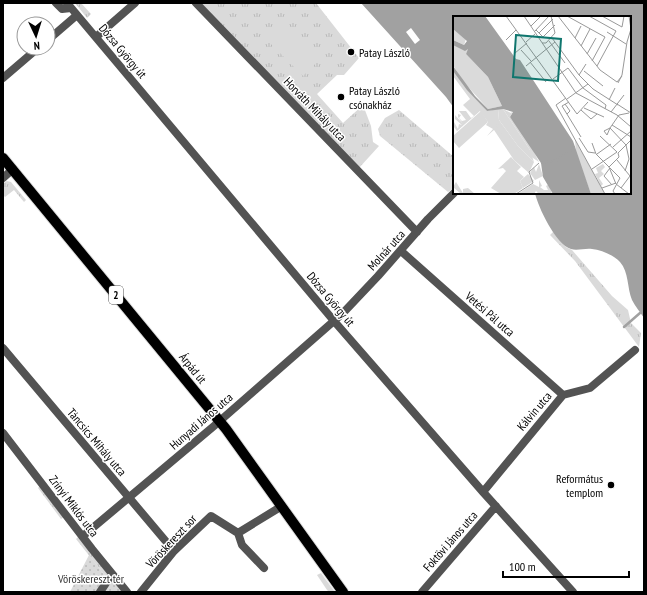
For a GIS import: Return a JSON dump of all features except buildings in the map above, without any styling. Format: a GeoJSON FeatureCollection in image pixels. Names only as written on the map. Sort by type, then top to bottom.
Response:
{"type":"FeatureCollection","features":[{"type":"Feature","properties":{"kind":"main road","name":"2"},"geometry":{"type":"LineString","coordinates":[[3,158],[13,169]]}},
{"type":"Feature","properties":{"kind":"main road","name":"Árpád út"},"geometry":{"type":"LineString","coordinates":[[13,169],[220,421],[343,592]]}},
{"type":"Feature","properties":{"kind":"street"},"geometry":{"type":"LineString","coordinates":[[56,3],[62,9],[69,6]]}},
{"type":"Feature","properties":{"kind":"street"},"geometry":{"type":"LineString","coordinates":[[96,37],[135,3]]}},
{"type":"Feature","properties":{"kind":"street","name":"Horváth Mihály utca"},"geometry":{"type":"LineString","coordinates":[[196,3],[417,232]]}},
{"type":"Feature","properties":{"kind":"street","name":"Dózsa György út"},"geometry":{"type":"LineString","coordinates":[[69,6],[334,321],[483,492],[573,592]]}},
{"type":"Feature","properties":{"kind":"street"},"geometry":{"type":"LineString","coordinates":[[56,33],[77,15]]}},
{"type":"Feature","properties":{"kind":"street"},"geometry":{"type":"LineString","coordinates":[[3,78],[29,56]]}},
{"type":"Feature","properties":{"kind":"street"},"geometry":{"type":"LineString","coordinates":[[3,178],[13,169]]}},
{"type":"Feature","properties":{"kind":"street","name":"Molnár utca"},"geometry":{"type":"LineString","coordinates":[[334,321],[365,290],[453,194]]}},
{"type":"Feature","properties":{"kind":"street","name":"Vetési Pál utca"},"geometry":{"type":"LineString","coordinates":[[401,251],[563,395]]}},
{"type":"Feature","properties":{"kind":"street","name":"Hunyadi János utca"},"geometry":{"type":"LineString","coordinates":[[83,536],[220,421],[334,321]]}},
{"type":"Feature","properties":{"kind":"street","name":"Táncsics Mihály utca"},"geometry":{"type":"LineString","coordinates":[[3,348],[174,551]]}},
{"type":"Feature","properties":{"kind":"street","name":"Kálvin utca"},"geometry":{"type":"LineString","coordinates":[[483,492],[563,395],[590,388],[636,350]]}},
{"type":"Feature","properties":{"kind":"street","name":"Zrínyi Miklós utca"},"geometry":{"type":"LineString","coordinates":[[3,433],[127,592]]}},
{"type":"Feature","properties":{"kind":"street"},"geometry":{"type":"LineString","coordinates":[[264,568],[242,545],[238,533],[282,506]]}},
{"type":"Feature","properties":{"kind":"street","name":"Foktövi János utca"},"geometry":{"type":"LineString","coordinates":[[422,592],[496,506]]}},
{"type":"Feature","properties":{"kind":"street","name":"Vöröskereszt sor"},"geometry":{"type":"LineString","coordinates":[[142,592],[174,551],[211,516],[238,533]]}},
{"type":"Feature","properties":{"kind":"street"},"geometry":{"type":"LineString","coordinates":[[100,592],[112,574]]}},
{"type":"Feature","properties":{"kind":"green space"},"geometry":{"type":"Polygon","coordinates":[[[75,3],[81,3],[91,14],[87,18],[75,3]]]}},
{"type":"Feature","properties":{"kind":"green space"},"geometry":{"type":"Polygon","coordinates":[[[201,3],[316,3],[359,58],[344,75],[337,75],[317,94],[343,123],[363,105],[371,126],[373,142],[379,146],[359,168],[201,3]]]}},
{"type":"Feature","properties":{"kind":"green space"},"geometry":{"type":"Polygon","coordinates":[[[285,23],[320,59],[303,76],[267,40],[285,23]]]}},
{"type":"Feature","properties":{"kind":"green space"},"geometry":{"type":"Polygon","coordinates":[[[399,110],[453,156],[453,189],[448,192],[380,136],[378,129],[385,118],[399,110]]]}},
{"type":"Feature","properties":{"kind":"green space"},"geometry":{"type":"Polygon","coordinates":[[[7,181],[11,182],[26,200],[24,202],[14,190],[5,197],[3,195],[3,183],[7,181]]]}},
{"type":"Feature","properties":{"kind":"green space"},"geometry":{"type":"Polygon","coordinates":[[[553,232],[566,247],[572,250],[612,296],[628,310],[631,323],[641,333],[639,347],[575,261],[550,235],[553,232]]]}},
{"type":"Feature","properties":{"kind":"green space"},"geometry":{"type":"Polygon","coordinates":[[[40,486],[64,517],[61,519],[38,488],[40,486]]]}},
{"type":"Feature","properties":{"kind":"green space"},"geometry":{"type":"Polygon","coordinates":[[[79,536],[108,574],[106,577],[76,539],[79,536]]]}},
{"type":"Feature","properties":{"kind":"green space","name":"Vöröskereszt tér"},"geometry":{"type":"Polygon","coordinates":[[[89,555],[106,577],[97,592],[70,592],[89,555]]]}},
{"type":"Feature","properties":{"kind":"green space"},"geometry":{"type":"Polygon","coordinates":[[[321,573],[335,592],[329,592],[327,590],[317,575],[321,573]]]}},
{"type":"Feature","properties":{"kind":"green space"},"geometry":{"type":"Polygon","coordinates":[[[112,578],[123,592],[104,592],[112,578]]]}},
{"type":"Feature","properties":{"kind":"shaded area"},"geometry":{"type":"Polygon","coordinates":[[[361,3],[644,3],[644,318],[632,300],[625,270],[620,262],[611,255],[599,250],[573,250],[565,246],[559,241],[548,225],[535,194],[631,194],[631,16],[453,16],[453,107],[361,3]]]}},
{"type":"Feature","properties":{"kind":"pier"},"geometry":{"type":"Polygon","coordinates":[[[411,28],[420,40],[415,44],[406,32],[411,28]]]}},
{"type":"Feature","properties":{"kind":"waterway"},"geometry":{"type":"LineString","coordinates":[[624,327],[640,313]]}},
{"type":"Feature","properties":{"kind":"place","name":"Patay László"},"geometry":{"type":"Point","coordinates":[351,52]}},
{"type":"Feature","properties":{"kind":"place","name":"Patay László csónakház"},"geometry":{"type":"Point","coordinates":[341,97]}},
{"type":"Feature","properties":{"kind":"place","name":"Református templom"},"geometry":{"type":"Point","coordinates":[611,485]}}]}
